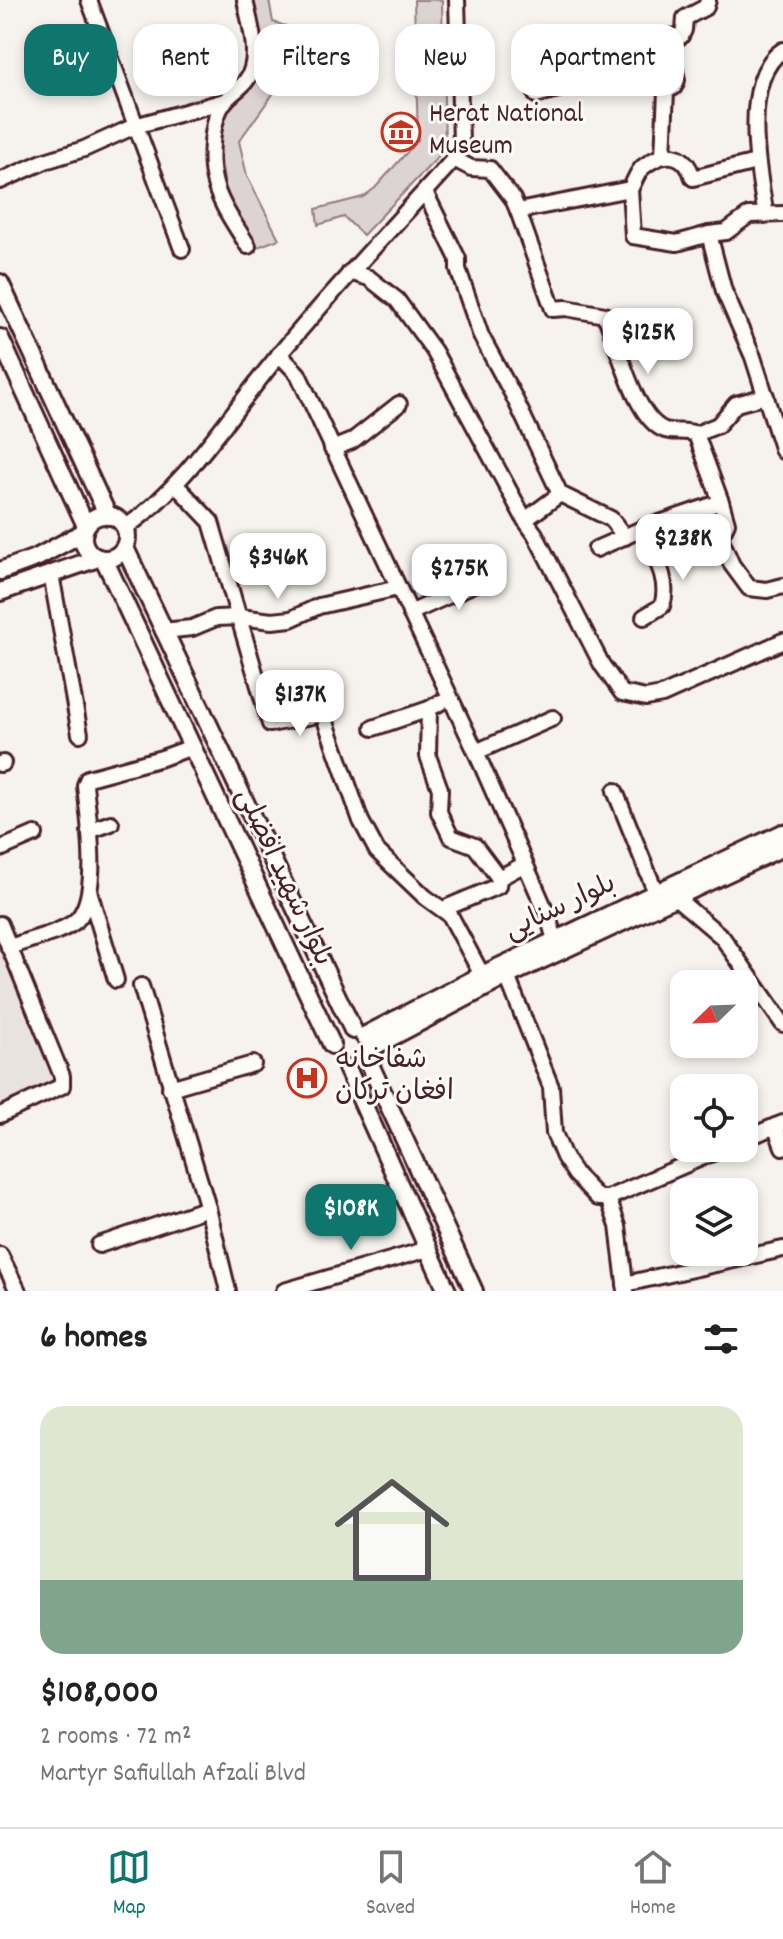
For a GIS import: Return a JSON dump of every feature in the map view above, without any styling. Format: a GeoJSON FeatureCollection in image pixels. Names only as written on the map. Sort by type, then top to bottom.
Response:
{"type":"FeatureCollection","features":[{"type":"Feature","properties":{"kind":"main road"},"geometry":{"type":"LineString","coordinates":[[0,283],[108,516]]}},
{"type":"Feature","properties":{"kind":"main road"},"geometry":{"type":"LineString","coordinates":[[0,338],[85,529],[85,544],[101,559]]}},
{"type":"Feature","properties":{"kind":"main road"},"geometry":{"type":"LineString","coordinates":[[0,571],[38,557],[85,529],[95,518],[108,516],[121,522],[125,528],[127,542],[116,557],[51,574],[0,592]]}},
{"type":"Feature","properties":{"kind":"main road","name":"بلوار شهید افضلی"},"geometry":{"type":"LineString","coordinates":[[125,548],[363,1043],[474,1291]]}},
{"type":"Feature","properties":{"kind":"main road","name":"بلوار شهید افضلی"},"geometry":{"type":"LineString","coordinates":[[101,559],[332,1045]]}},
{"type":"Feature","properties":{"kind":"main road","name":"بلوار سنایی"},"geometry":{"type":"LineString","coordinates":[[363,1043],[482,975],[783,833]]}},
{"type":"Feature","properties":{"kind":"main road","name":"بلوار سنایی"},"geometry":{"type":"LineString","coordinates":[[363,1043],[783,847]]}},
{"type":"Feature","properties":{"kind":"main road"},"geometry":{"type":"LineString","coordinates":[[347,1068],[359,1066],[363,1043],[338,1035],[332,1045],[335,1060],[347,1068],[447,1291]]}},
{"type":"Feature","properties":{"kind":"street"},"geometry":{"type":"LineString","coordinates":[[89,0],[182,249]]}},
{"type":"Feature","properties":{"kind":"street"},"geometry":{"type":"LineString","coordinates":[[245,0],[254,52],[252,68],[244,85],[225,101],[212,136],[214,180],[248,246]]}},
{"type":"Feature","properties":{"kind":"street"},"geometry":{"type":"LineString","coordinates":[[125,528],[150,510],[175,484],[279,354],[454,159],[461,142],[457,0]]}},
{"type":"Feature","properties":{"kind":"street"},"geometry":{"type":"LineString","coordinates":[[684,24],[685,18],[706,7],[708,0]]}},
{"type":"Feature","properties":{"kind":"street"},"geometry":{"type":"LineString","coordinates":[[766,215],[756,162],[758,93],[768,63],[783,50]]}},
{"type":"Feature","properties":{"kind":"street"},"geometry":{"type":"LineString","coordinates":[[663,156],[666,96]]}},
{"type":"Feature","properties":{"kind":"street"},"geometry":{"type":"LineString","coordinates":[[0,181],[135,126],[225,101]]}},
{"type":"Feature","properties":{"kind":"street"},"geometry":{"type":"LineString","coordinates":[[756,162],[693,178],[689,163],[680,156],[663,156],[641,168],[630,189],[633,236],[677,243],[726,232],[749,215],[783,214]]}},
{"type":"Feature","properties":{"kind":"street"},"geometry":{"type":"LineString","coordinates":[[454,159],[471,168],[490,169],[513,199],[553,309],[566,308],[605,315],[634,393],[645,414],[664,430],[686,430],[696,434],[718,425],[736,404],[766,396]]}},
{"type":"Feature","properties":{"kind":"street"},"geometry":{"type":"LineString","coordinates":[[518,211],[630,189]]}},
{"type":"Feature","properties":{"kind":"street"},"geometry":{"type":"LineString","coordinates":[[425,192],[458,259],[458,269],[481,336],[560,494],[611,519],[625,537]]}},
{"type":"Feature","properties":{"kind":"street"},"geometry":{"type":"LineString","coordinates":[[709,234],[724,291],[753,357],[783,451]]}},
{"type":"Feature","properties":{"kind":"street"},"geometry":{"type":"LineString","coordinates":[[350,272],[369,278],[397,300],[434,351],[535,534],[602,665],[622,693],[646,698],[662,695],[783,641]]}},
{"type":"Feature","properties":{"kind":"street"},"geometry":{"type":"LineString","coordinates":[[279,354],[298,374],[476,752],[548,916],[555,940]]}},
{"type":"Feature","properties":{"kind":"street"},"geometry":{"type":"LineString","coordinates":[[332,449],[352,441],[399,404]]}},
{"type":"Feature","properties":{"kind":"street"},"geometry":{"type":"LineString","coordinates":[[696,434],[727,523],[720,537],[732,565],[749,588],[767,590],[783,586]]}},
{"type":"Feature","properties":{"kind":"street"},"geometry":{"type":"LineString","coordinates":[[175,484],[211,522],[270,724],[323,714],[361,821],[377,851],[425,897],[450,915],[482,975]]}},
{"type":"Feature","properties":{"kind":"street"},"geometry":{"type":"LineString","coordinates":[[525,520],[560,494]]}},
{"type":"Feature","properties":{"kind":"street"},"geometry":{"type":"LineString","coordinates":[[596,549],[642,529],[721,502]]}},
{"type":"Feature","properties":{"kind":"street"},"geometry":{"type":"LineString","coordinates":[[642,529],[663,576],[666,595],[662,606],[644,617]]}},
{"type":"Feature","properties":{"kind":"street"},"geometry":{"type":"LineString","coordinates":[[51,574],[80,734]]}},
{"type":"Feature","properties":{"kind":"street"},"geometry":{"type":"LineString","coordinates":[[410,613],[492,576]]}},
{"type":"Feature","properties":{"kind":"street"},"geometry":{"type":"LineString","coordinates":[[163,631],[192,628],[216,618],[291,619],[319,606],[398,588]]}},
{"type":"Feature","properties":{"kind":"street"},"geometry":{"type":"LineString","coordinates":[[373,728],[435,705],[428,756],[440,789],[439,812],[451,837],[475,846],[499,878],[498,886],[443,909]]}},
{"type":"Feature","properties":{"kind":"street"},"geometry":{"type":"LineString","coordinates":[[476,752],[553,718]]}},
{"type":"Feature","properties":{"kind":"street"},"geometry":{"type":"LineString","coordinates":[[116,980],[90,894],[85,785],[88,778],[192,747]]}},
{"type":"Feature","properties":{"kind":"street"},"geometry":{"type":"LineString","coordinates":[[615,791],[656,893]]}},
{"type":"Feature","properties":{"kind":"street"},"geometry":{"type":"LineString","coordinates":[[89,831],[111,823]]}},
{"type":"Feature","properties":{"kind":"street"},"geometry":{"type":"LineString","coordinates":[[0,849],[35,834]]}},
{"type":"Feature","properties":{"kind":"street"},"geometry":{"type":"LineString","coordinates":[[499,878],[525,864]]}},
{"type":"Feature","properties":{"kind":"street"},"geometry":{"type":"LineString","coordinates":[[9,948],[70,925],[82,915],[90,894]]}},
{"type":"Feature","properties":{"kind":"street"},"geometry":{"type":"LineString","coordinates":[[675,897],[722,937],[783,1024]]}},
{"type":"Feature","properties":{"kind":"street"},"geometry":{"type":"LineString","coordinates":[[0,924],[62,1076],[62,1086],[0,1115]]}},
{"type":"Feature","properties":{"kind":"street"},"geometry":{"type":"LineString","coordinates":[[507,976],[551,1087],[554,1133],[576,1175],[598,1198],[608,1198],[692,1162]]}},
{"type":"Feature","properties":{"kind":"street"},"geometry":{"type":"LineString","coordinates":[[141,986],[208,1208],[228,1291]]}},
{"type":"Feature","properties":{"kind":"street"},"geometry":{"type":"LineString","coordinates":[[170,1088],[253,1064]]}},
{"type":"Feature","properties":{"kind":"street"},"geometry":{"type":"LineString","coordinates":[[758,1133],[779,1124],[783,1147]]}},
{"type":"Feature","properties":{"kind":"street"},"geometry":{"type":"LineString","coordinates":[[608,1198],[618,1226],[625,1288],[783,1249]]}},
{"type":"Feature","properties":{"kind":"street"},"geometry":{"type":"LineString","coordinates":[[99,1245],[208,1208]]}},
{"type":"Feature","properties":{"kind":"street"},"geometry":{"type":"LineString","coordinates":[[284,1291],[428,1249]]}},
{"type":"Feature","properties":{"kind":"street"},"geometry":{"type":"LineString","coordinates":[[0,1255],[18,1291]]}},
{"type":"Feature","properties":{"kind":"shaded area"},"geometry":{"type":"Polygon","coordinates":[[[252,0],[269,0],[273,22],[280,24],[257,24],[252,0]]]}},
{"type":"Feature","properties":{"kind":"shaded area"},"geometry":{"type":"Polygon","coordinates":[[[414,0],[442,0],[442,24],[415,24],[414,0]]]}},
{"type":"Feature","properties":{"kind":"shaded area"},"geometry":{"type":"Polygon","coordinates":[[[254,79],[254,96],[271,96],[239,141],[247,176],[279,239],[255,248],[228,208],[217,133],[223,117],[254,79]]]}},
{"type":"Feature","properties":{"kind":"shaded area"},"geometry":{"type":"Polygon","coordinates":[[[417,96],[444,96],[445,147],[363,235],[344,217],[318,225],[316,209],[363,197],[418,140],[417,96]]]}},
{"type":"Feature","properties":{"kind":"shaded area"},"geometry":{"type":"Polygon","coordinates":[[[0,931],[60,1084],[0,1111],[0,931]]]}},
{"type":"Feature","properties":{"kind":"place","name":"Herat National Museum"},"geometry":{"type":"Point","coordinates":[401,132]}},
{"type":"Feature","properties":{"kind":"place","name":"شفاخانه افغان ترکان"},"geometry":{"type":"Point","coordinates":[307,1078]}}]}
